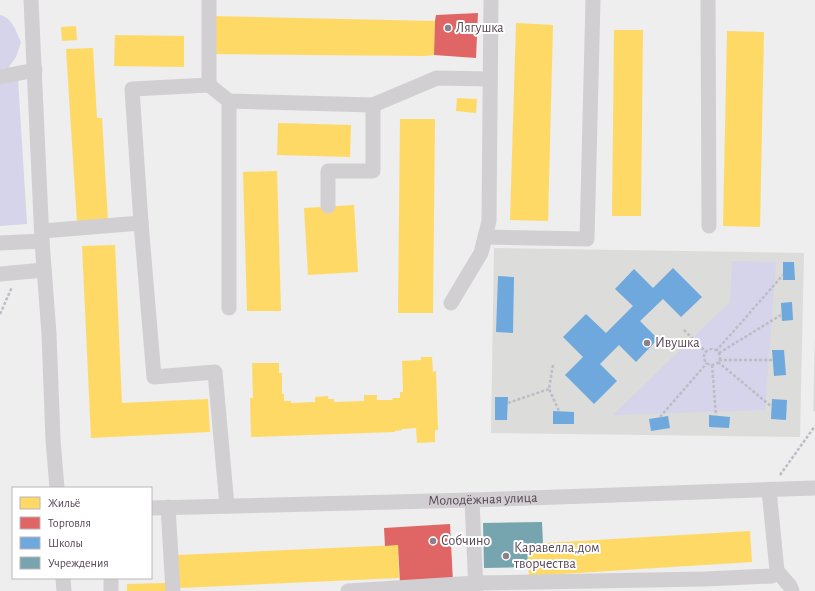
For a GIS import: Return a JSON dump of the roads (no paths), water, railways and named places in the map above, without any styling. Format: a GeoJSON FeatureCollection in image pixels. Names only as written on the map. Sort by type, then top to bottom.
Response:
{"type":"FeatureCollection","features":[{"type":"Feature","properties":{"kind":"street"},"geometry":{"type":"LineString","coordinates":[[31,0],[42,236],[49,334],[53,440],[59,487]]}},
{"type":"Feature","properties":{"kind":"street"},"geometry":{"type":"LineString","coordinates":[[209,0],[210,85]]}},
{"type":"Feature","properties":{"kind":"street"},"geometry":{"type":"LineString","coordinates":[[451,303],[481,253],[489,221],[490,0]]}},
{"type":"Feature","properties":{"kind":"street"},"geometry":{"type":"LineString","coordinates":[[485,237],[587,239],[593,0]]}},
{"type":"Feature","properties":{"kind":"street"},"geometry":{"type":"LineString","coordinates":[[708,0],[709,226]]}},
{"type":"Feature","properties":{"kind":"street"},"geometry":{"type":"LineString","coordinates":[[0,77],[35,70]]}},
{"type":"Feature","properties":{"kind":"street"},"geometry":{"type":"LineString","coordinates":[[227,506],[215,372],[154,377],[132,89],[210,85],[229,101],[373,104],[437,78],[490,79]]}},
{"type":"Feature","properties":{"kind":"street"},"geometry":{"type":"LineString","coordinates":[[229,101],[229,308]]}},
{"type":"Feature","properties":{"kind":"street"},"geometry":{"type":"LineString","coordinates":[[328,206],[328,171],[373,171],[373,104]]}},
{"type":"Feature","properties":{"kind":"street"},"geometry":{"type":"LineString","coordinates":[[0,243],[141,222]]}},
{"type":"Feature","properties":{"kind":"street"},"geometry":{"type":"LineString","coordinates":[[0,274],[44,270]]}},
{"type":"Feature","properties":{"kind":"street","name":"Молодёжная улица"},"geometry":{"type":"LineString","coordinates":[[152,508],[472,500],[815,488]]}},
{"type":"Feature","properties":{"kind":"street"},"geometry":{"type":"LineString","coordinates":[[769,490],[778,571],[790,586],[792,591]]}},
{"type":"Feature","properties":{"kind":"street"},"geometry":{"type":"LineString","coordinates":[[472,500],[476,587]]}},
{"type":"Feature","properties":{"kind":"street"},"geometry":{"type":"LineString","coordinates":[[168,507],[173,591]]}},
{"type":"Feature","properties":{"kind":"street"},"geometry":{"type":"LineString","coordinates":[[348,591],[476,587],[706,585],[772,576],[778,571]]}},
{"type":"Feature","properties":{"kind":"street"},"geometry":{"type":"LineString","coordinates":[[63,579],[64,591]]}},
{"type":"Feature","properties":{"kind":"street"},"geometry":{"type":"LineString","coordinates":[[111,579],[111,591]]}},
{"type":"Feature","properties":{"kind":"place","name":"Лягушка"},"geometry":{"type":"Point","coordinates":[448,28]}},
{"type":"Feature","properties":{"kind":"place","name":"Ивушка"},"geometry":{"type":"Point","coordinates":[647,343]}},
{"type":"Feature","properties":{"kind":"place","name":"Собчино"},"geometry":{"type":"Point","coordinates":[433,541]}},
{"type":"Feature","properties":{"kind":"place","name":"Каравелла,дом творчества"},"geometry":{"type":"Point","coordinates":[506,556]}}]}
